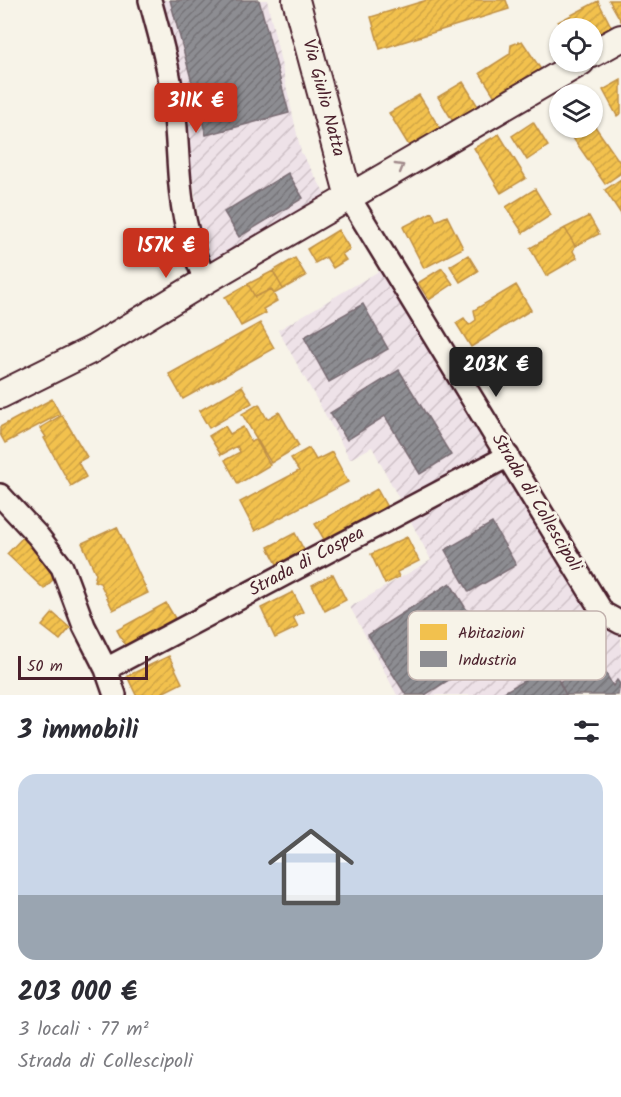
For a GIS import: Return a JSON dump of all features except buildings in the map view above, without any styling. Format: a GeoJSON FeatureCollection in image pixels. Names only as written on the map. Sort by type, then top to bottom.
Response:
{"type":"FeatureCollection","features":[{"type":"Feature","properties":{"kind":"street"},"geometry":{"type":"LineString","coordinates":[[150,0],[172,96],[185,222],[205,281]]}},
{"type":"Feature","properties":{"kind":"street","name":"Via Giulio Natta"},"geometry":{"type":"LineString","coordinates":[[296,0],[349,197]]}},
{"type":"Feature","properties":{"kind":"street"},"geometry":{"type":"LineString","coordinates":[[603,48],[621,38]]}},
{"type":"Feature","properties":{"kind":"street"},"geometry":{"type":"LineString","coordinates":[[0,395],[93,349],[563,72]]}},
{"type":"Feature","properties":{"kind":"street","name":"Strada di Collescipoli"},"geometry":{"type":"LineString","coordinates":[[349,197],[602,611]]}},
{"type":"Feature","properties":{"kind":"street","name":"Strada di Cospea"},"geometry":{"type":"LineString","coordinates":[[106,669],[508,456]]}},
{"type":"Feature","properties":{"kind":"street"},"geometry":{"type":"LineString","coordinates":[[0,495],[38,536],[62,567],[84,626],[106,669],[115,695]]}},
{"type":"Feature","properties":{"kind":"street","name":"Strada di Collescipoli"},"geometry":{"type":"LineString","coordinates":[[606,615],[621,623]]}},
{"type":"Feature","properties":{"kind":"shaded area"},"geometry":{"type":"Polygon","coordinates":[[[158,0],[267,0],[301,152],[338,216],[211,293],[191,168],[158,0]]]}},
{"type":"Feature","properties":{"kind":"shaded area"},"geometry":{"type":"Polygon","coordinates":[[[379,271],[604,611],[408,611],[408,680],[606,680],[606,614],[619,634],[621,633],[621,695],[397,695],[350,607],[431,560],[372,447],[350,459],[278,330],[379,271]]]}}]}
